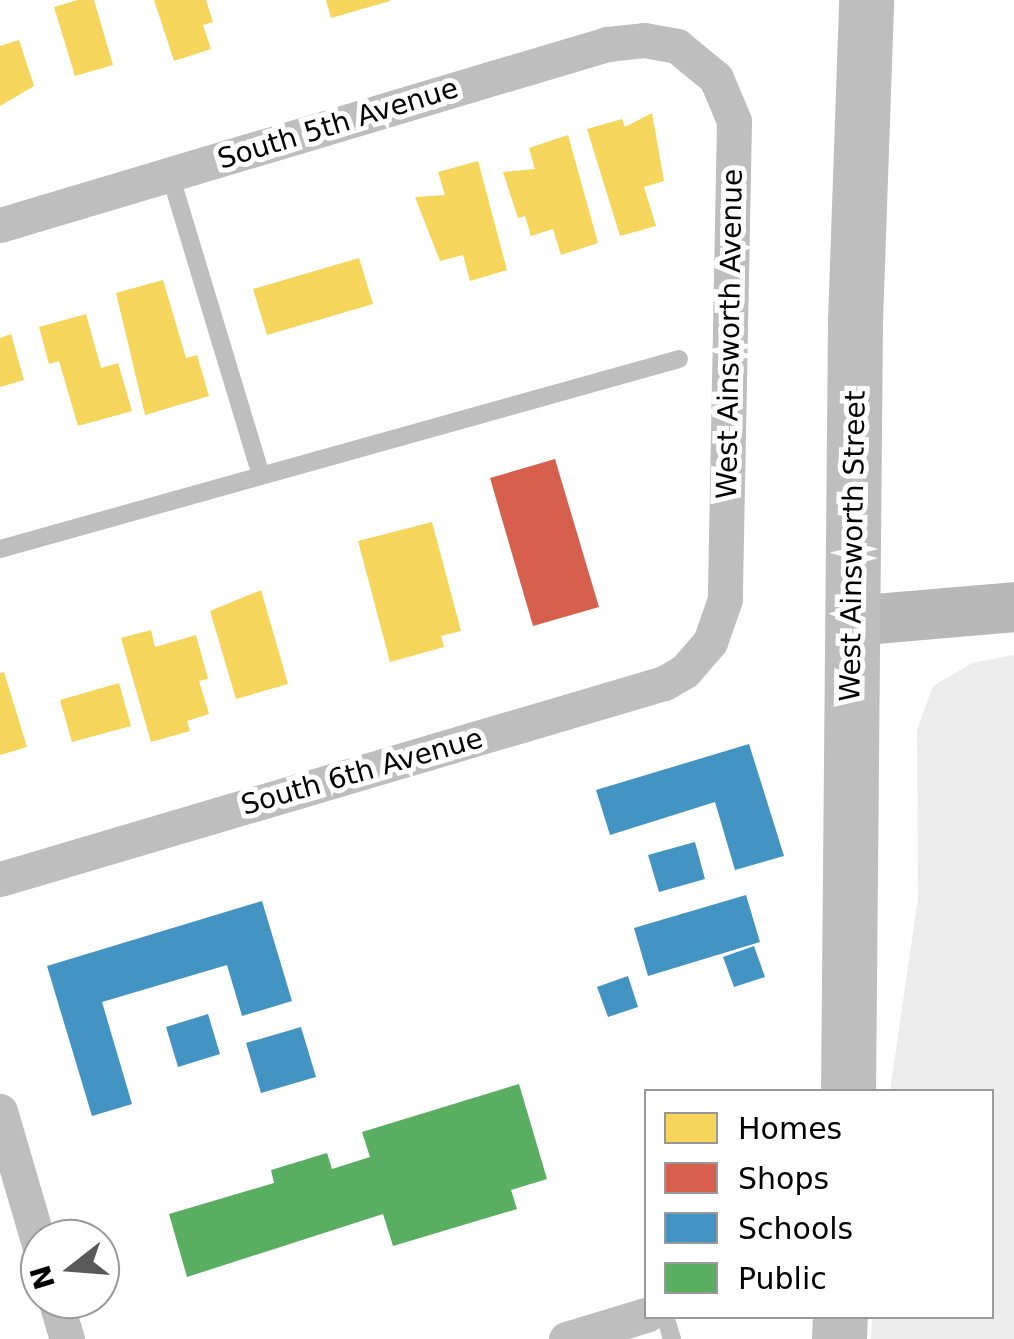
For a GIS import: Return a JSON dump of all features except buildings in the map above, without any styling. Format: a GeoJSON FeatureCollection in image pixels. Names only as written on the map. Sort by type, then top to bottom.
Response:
{"type":"FeatureCollection","features":[{"type":"Feature","properties":{"kind":"main road","name":"West Ainsworth Street"},"geometry":{"type":"LineString","coordinates":[[848,1089],[852,621],[866,0]]}},
{"type":"Feature","properties":{"kind":"street","name":"South 5th Avenue"},"geometry":{"type":"LineString","coordinates":[[0,225],[607,44],[644,40],[677,46]]}},
{"type":"Feature","properties":{"kind":"street","name":"West Ainsworth Avenue"},"geometry":{"type":"LineString","coordinates":[[677,46],[716,78],[734,121],[725,599],[710,642]]}},
{"type":"Feature","properties":{"kind":"street"},"geometry":{"type":"LineString","coordinates":[[852,621],[1014,607]]}},
{"type":"Feature","properties":{"kind":"street","name":"South 6th Avenue"},"geometry":{"type":"LineString","coordinates":[[0,879],[664,683],[686,671],[710,642]]}},
{"type":"Feature","properties":{"kind":"street"},"geometry":{"type":"LineString","coordinates":[[0,1111],[11,1189],[26,1219]]}},
{"type":"Feature","properties":{"kind":"street"},"geometry":{"type":"LineString","coordinates":[[566,1339],[644,1317]]}},
{"type":"Feature","properties":{"kind":"lane"},"geometry":{"type":"LineString","coordinates":[[170,174],[261,476]]}},
{"type":"Feature","properties":{"kind":"lane"},"geometry":{"type":"LineString","coordinates":[[0,550],[679,360]]}},
{"type":"Feature","properties":{"kind":"shaded area"},"geometry":{"type":"Polygon","coordinates":[[[1014,655],[1014,1339],[871,1339],[872,1319],[994,1319],[994,1089],[890,1089],[918,898],[917,730],[933,686],[972,663],[1014,655]]]}}]}
